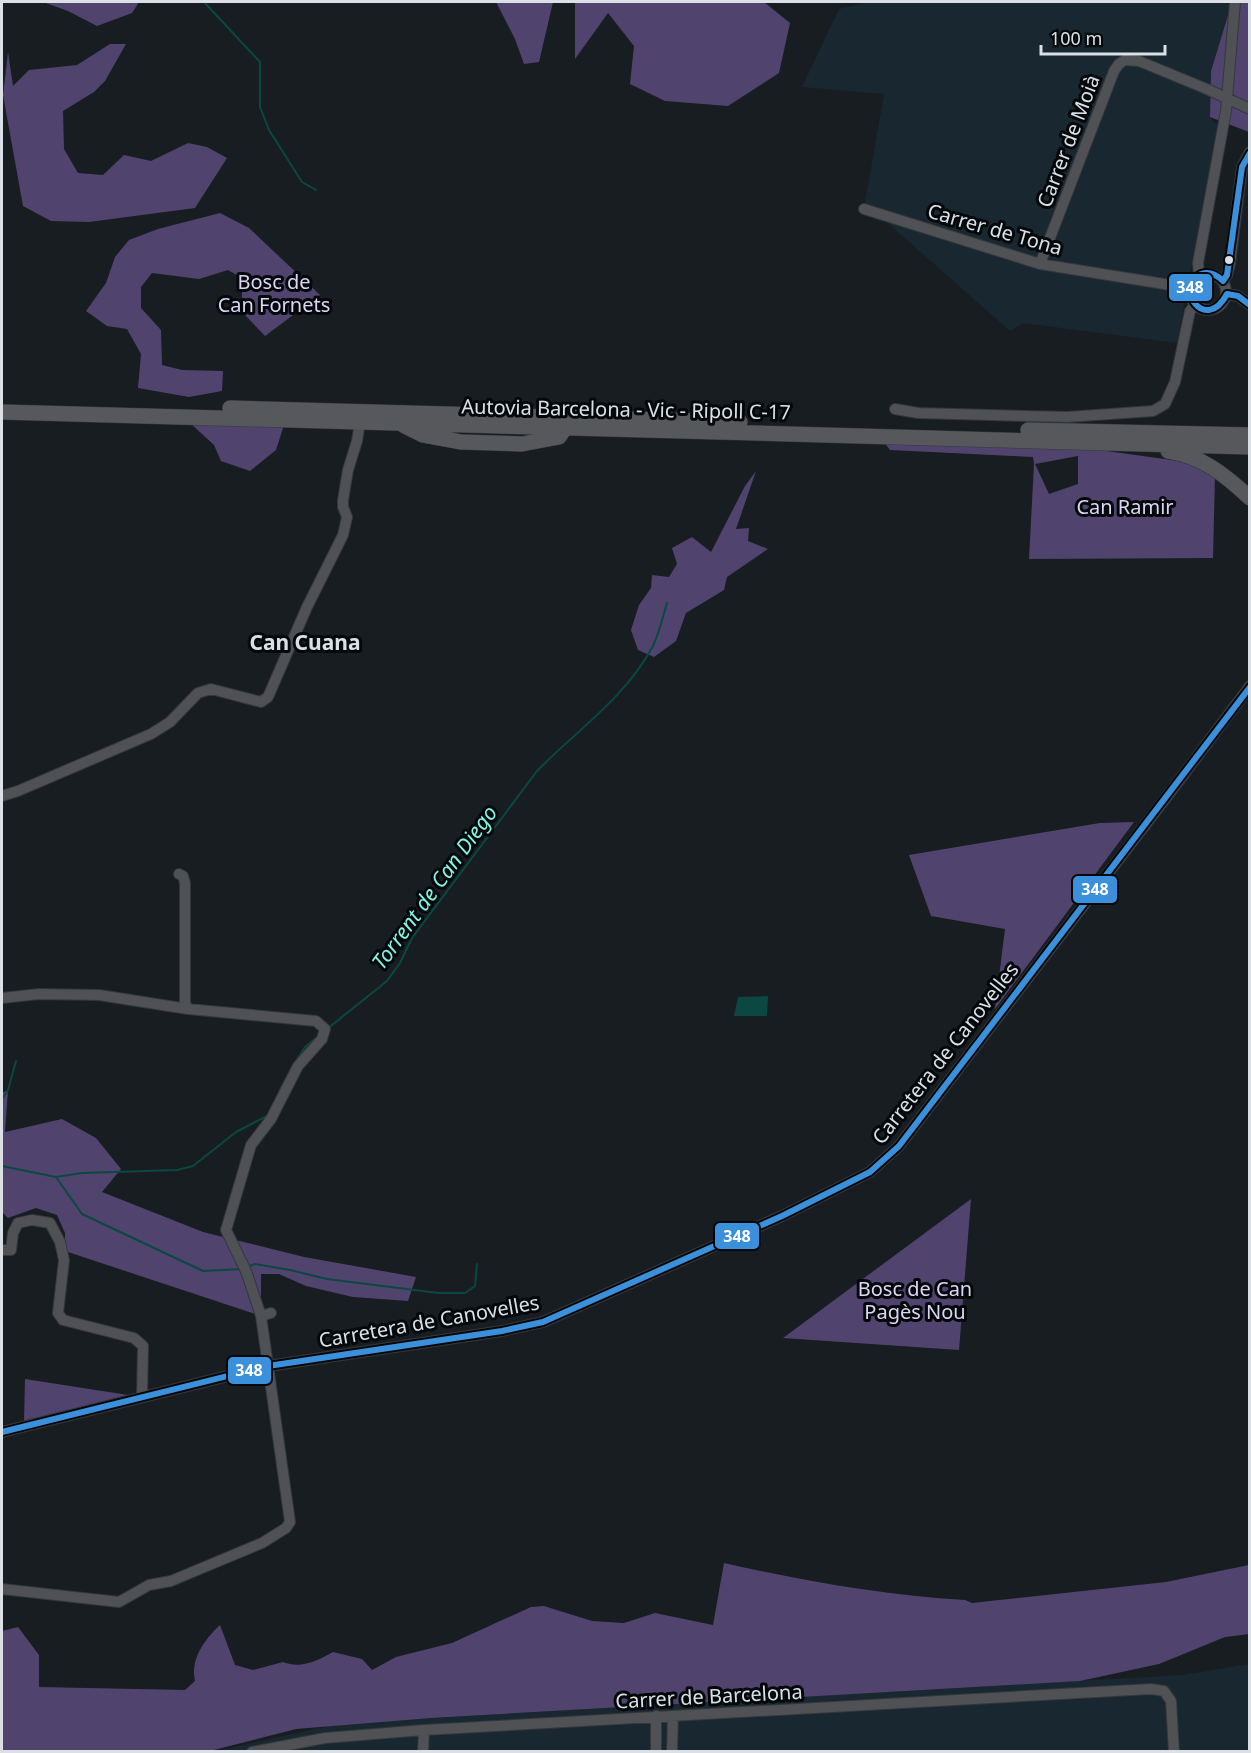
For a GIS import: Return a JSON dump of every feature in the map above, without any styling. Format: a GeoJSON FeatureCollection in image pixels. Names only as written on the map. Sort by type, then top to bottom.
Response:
{"type":"FeatureCollection","features":[{"type":"Feature","properties":{"kind":"highway","name":"Autovia Barcelona - Vic - Ripoll C-17"},"geometry":{"type":"LineString","coordinates":[[2,401],[1250,435]]}},
{"type":"Feature","properties":{"kind":"highway"},"geometry":{"type":"LineString","coordinates":[[2,412],[360,422]]}},
{"type":"Feature","properties":{"kind":"highway","name":"Autovia Barcelona - Vic - Ripoll C-17"},"geometry":{"type":"LineString","coordinates":[[360,422],[401,424],[423,435],[461,442],[520,444],[559,437],[565,428],[769,433],[791,441],[820,441],[828,446],[835,442],[873,441],[884,436],[1121,444]]}},
{"type":"Feature","properties":{"kind":"highway"},"geometry":{"type":"LineString","coordinates":[[1091,431],[1138,426],[1250,425]]}},
{"type":"Feature","properties":{"kind":"highway"},"geometry":{"type":"LineString","coordinates":[[1121,444],[1250,447]]}},
{"type":"Feature","properties":{"kind":"highway"},"geometry":{"type":"LineString","coordinates":[[1121,444],[1176,452],[1201,460],[1217,469],[1250,498]]}},
{"type":"Feature","properties":{"kind":"street"},"geometry":{"type":"LineString","coordinates":[[1200,275],[1198,263],[1226,111],[1235,2]]}},
{"type":"Feature","properties":{"kind":"street","name":"Carrer de Moià"},"geometry":{"type":"LineString","coordinates":[[1040,264],[1114,71],[1119,64],[1125,60],[1139,61],[1250,109]]}},
{"type":"Feature","properties":{"kind":"street"},"geometry":{"type":"LineString","coordinates":[[1223,280],[1230,263],[1242,167],[1250,152]]}},
{"type":"Feature","properties":{"kind":"street","name":"Carrer de Tona"},"geometry":{"type":"LineString","coordinates":[[864,209],[1040,264],[1189,288]]}},
{"type":"Feature","properties":{"kind":"street"},"geometry":{"type":"LineString","coordinates":[[1208,273],[1223,280],[1227,294],[1220,306],[1212,310],[1202,310],[1190,299],[1189,288],[1193,280],[1200,275],[1208,273]]}},
{"type":"Feature","properties":{"kind":"street"},"geometry":{"type":"LineString","coordinates":[[1227,294],[1238,296],[1250,305]]}},
{"type":"Feature","properties":{"kind":"street"},"geometry":{"type":"LineString","coordinates":[[895,409],[918,413],[1067,417],[1153,411],[1165,404],[1175,382],[1190,311],[1195,305]]}},
{"type":"Feature","properties":{"kind":"street"},"geometry":{"type":"LineString","coordinates":[[2,796],[151,734],[170,722],[198,693],[212,689],[261,702],[268,697],[307,607],[343,535],[347,517],[343,507],[348,470],[360,422]]}},
{"type":"Feature","properties":{"kind":"street","name":"Carretera de Canovelles"},"geometry":{"type":"LineString","coordinates":[[2,1432],[268,1366],[502,1331],[543,1322],[782,1216],[870,1172],[899,1146],[1250,686]]}},
{"type":"Feature","properties":{"kind":"street"},"geometry":{"type":"LineString","coordinates":[[179,874],[183,876],[185,884],[185,1003],[188,1009]]}},
{"type":"Feature","properties":{"kind":"street"},"geometry":{"type":"LineString","coordinates":[[2,998],[39,994],[99,995],[188,1009],[314,1021],[325,1029],[322,1039],[298,1066],[271,1119],[251,1145],[226,1230],[266,1315],[268,1366],[291,1522],[286,1528],[262,1543],[171,1581],[149,1585],[119,1602],[2,1589]]}},
{"type":"Feature","properties":{"kind":"street"},"geometry":{"type":"LineString","coordinates":[[2,1250],[11,1251],[18,1223],[32,1220],[50,1223],[60,1242],[64,1260],[58,1313],[63,1320],[134,1338],[143,1346],[142,1396]]}},
{"type":"Feature","properties":{"kind":"street","name":"Carrer de Barcelona"},"geometry":{"type":"LineString","coordinates":[[252,1752],[325,1738],[424,1730],[1151,1689],[1167,1694],[1172,1708],[1174,1752]]}},
{"type":"Feature","properties":{"kind":"street"},"geometry":{"type":"LineString","coordinates":[[656,1716],[656,1752]]}},
{"type":"Feature","properties":{"kind":"street"},"geometry":{"type":"LineString","coordinates":[[672,1752],[673,1716]]}},
{"type":"Feature","properties":{"kind":"street"},"geometry":{"type":"LineString","coordinates":[[423,1752],[424,1730]]}},
{"type":"Feature","properties":{"kind":"shaded area"},"geometry":{"type":"Polygon","coordinates":[[[868,2],[1232,2],[1211,70],[1210,117],[1218,126],[1177,343],[1023,323],[1010,331],[865,203],[884,94],[802,87],[839,9],[868,2]]]}},
{"type":"Feature","properties":{"kind":"shaded area"},"geometry":{"type":"Polygon","coordinates":[[[768,996],[767,1016],[734,1016],[738,997],[768,996]]]}},
{"type":"Feature","properties":{"kind":"shaded area"},"geometry":{"type":"Polygon","coordinates":[[[1249,1664],[1249,1751],[212,1752],[328,1726],[431,1718],[1183,1675],[1249,1664]]]}},
{"type":"Feature","properties":{"kind":"green space"},"geometry":{"type":"Polygon","coordinates":[[[43,2],[139,2],[132,13],[97,26],[68,11],[43,2]]]}},
{"type":"Feature","properties":{"kind":"green space"},"geometry":{"type":"Polygon","coordinates":[[[496,2],[553,2],[539,62],[524,64],[515,39],[496,2]]]}},
{"type":"Feature","properties":{"kind":"green space"},"geometry":{"type":"Polygon","coordinates":[[[575,2],[764,2],[790,23],[779,73],[728,106],[665,101],[630,84],[634,46],[608,13],[575,59],[575,2]]]}},
{"type":"Feature","properties":{"kind":"green space"},"geometry":{"type":"Polygon","coordinates":[[[1232,2],[1249,2],[1249,132],[1210,117],[1211,71],[1232,2]]]}},
{"type":"Feature","properties":{"kind":"green space"},"geometry":{"type":"Polygon","coordinates":[[[110,44],[126,44],[105,81],[94,92],[63,111],[64,149],[78,173],[103,175],[124,155],[151,161],[188,143],[207,147],[227,158],[195,208],[89,222],[51,221],[23,206],[3,95],[8,52],[13,86],[29,70],[77,65],[110,44]]]}},
{"type":"Feature","properties":{"kind":"green space","name":"Bosc de Can Fornets"},"geometry":{"type":"Polygon","coordinates":[[[220,213],[249,228],[320,295],[265,336],[242,312],[242,278],[228,270],[199,279],[152,273],[141,287],[141,308],[161,330],[162,365],[182,370],[223,371],[222,391],[189,397],[138,388],[141,354],[127,329],[107,326],[86,311],[106,283],[115,257],[129,240],[158,229],[220,213]]]}},
{"type":"Feature","properties":{"kind":"green space"},"geometry":{"type":"Polygon","coordinates":[[[189,422],[284,425],[276,450],[250,471],[221,461],[214,445],[189,422]]]}},
{"type":"Feature","properties":{"kind":"green space","name":"Can Ramir"},"geometry":{"type":"Polygon","coordinates":[[[884,442],[1078,447],[1193,463],[1215,475],[1213,558],[1029,559],[1033,457],[890,450],[884,442]],[[1078,456],[1035,464],[1049,494],[1078,484],[1078,456]]]}},
{"type":"Feature","properties":{"kind":"green space"},"geometry":{"type":"Polygon","coordinates":[[[756,471],[736,529],[749,528],[748,541],[768,549],[727,577],[724,590],[686,613],[676,641],[654,657],[638,650],[631,630],[639,605],[651,588],[652,575],[669,577],[677,564],[672,548],[692,537],[711,552],[745,486],[756,471]]]}},
{"type":"Feature","properties":{"kind":"green space"},"geometry":{"type":"Polygon","coordinates":[[[1134,822],[995,1009],[1005,929],[931,916],[909,855],[1100,823],[1134,822]]]}},
{"type":"Feature","properties":{"kind":"green space"},"geometry":{"type":"Polygon","coordinates":[[[8,1090],[5,1132],[62,1119],[96,1138],[121,1169],[102,1192],[203,1232],[304,1257],[416,1277],[408,1301],[353,1297],[306,1286],[279,1274],[261,1274],[261,1316],[65,1251],[65,1233],[57,1215],[36,1208],[8,1218],[2,1212],[2,1093],[8,1090]]]}},
{"type":"Feature","properties":{"kind":"green space","name":"Bosc de Can Pagès Nou"},"geometry":{"type":"Polygon","coordinates":[[[971,1199],[959,1350],[783,1338],[971,1199]]]}},
{"type":"Feature","properties":{"kind":"green space"},"geometry":{"type":"Polygon","coordinates":[[[25,1379],[128,1395],[24,1422],[25,1379]]]}},
{"type":"Feature","properties":{"kind":"green space"},"geometry":{"type":"Polygon","coordinates":[[[724,1563],[844,1586],[904,1595],[965,1600],[972,1603],[1166,1582],[1249,1565],[1249,1634],[1225,1637],[1159,1664],[1080,1681],[431,1718],[296,1729],[210,1751],[2,1751],[2,1631],[18,1627],[39,1655],[39,1687],[185,1690],[195,1681],[195,1665],[200,1650],[220,1625],[235,1665],[253,1670],[283,1662],[296,1665],[315,1661],[333,1652],[362,1659],[372,1670],[396,1657],[452,1643],[531,1607],[544,1606],[592,1621],[624,1623],[655,1613],[713,1625],[724,1563]]]}},
{"type":"Feature","properties":{"kind":"waterway"},"geometry":{"type":"LineString","coordinates":[[204,2],[260,62],[260,107],[269,130],[302,182],[316,190]]}},
{"type":"Feature","properties":{"kind":"waterway","name":"Torrent de Can Diego"},"geometry":{"type":"LineString","coordinates":[[327,1029],[387,981],[400,963],[412,938],[537,771],[600,713],[629,682],[653,646],[667,603]]}},
{"type":"Feature","properties":{"kind":"waterway","name":"Torrent de Can Diego"},"geometry":{"type":"LineString","coordinates":[[298,1058],[305,1047],[316,1038]]}},
{"type":"Feature","properties":{"kind":"waterway"},"geometry":{"type":"LineString","coordinates":[[2,1099],[8,1090],[16,1061]]}},
{"type":"Feature","properties":{"kind":"waterway","name":"Torrent de Can Diego"},"geometry":{"type":"LineString","coordinates":[[279,1092],[289,1073]]}},
{"type":"Feature","properties":{"kind":"waterway","name":"Torrent de Can Diego"},"geometry":{"type":"LineString","coordinates":[[56,1177],[82,1173],[177,1170],[193,1166],[236,1132],[267,1116]]}},
{"type":"Feature","properties":{"kind":"waterway"},"geometry":{"type":"LineString","coordinates":[[2,1166],[56,1177],[82,1214],[203,1271],[242,1269]]}},
{"type":"Feature","properties":{"kind":"waterway"},"geometry":{"type":"LineString","coordinates":[[247,1267],[255,1264],[327,1279],[438,1293],[465,1293],[475,1286],[477,1264]]}},
{"type":"Feature","properties":{"kind":"transit line","name":"348"},"geometry":{"type":"LineString","coordinates":[[1250,153],[1242,167],[1227,275],[1223,281],[1213,274],[1201,274],[1193,280],[1190,288],[1195,304],[1202,309],[1210,310],[1218,305],[1227,294],[1238,296],[1250,305]]}},
{"type":"Feature","properties":{"kind":"transit line","name":"348"},"geometry":{"type":"LineString","coordinates":[[2,1432],[268,1366],[502,1331],[543,1322],[782,1216],[870,1172],[899,1146],[1250,687]]}},
{"type":"Feature","properties":{"kind":"district","name":"Can Cuana"},"geometry":{"type":"Point","coordinates":[305,642]}}]}
